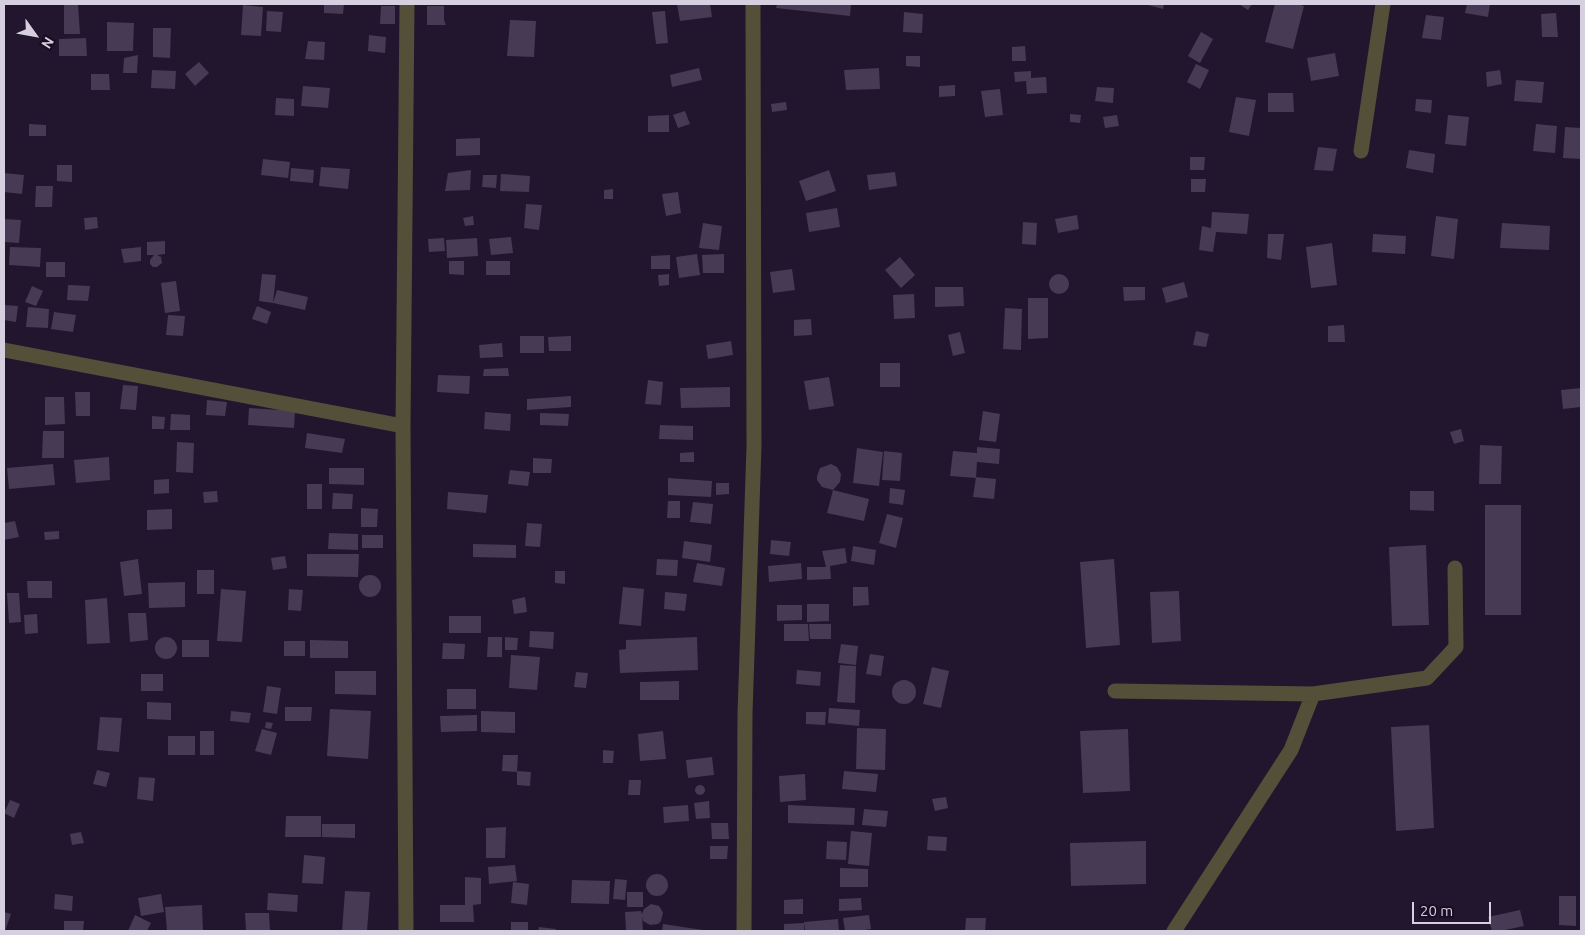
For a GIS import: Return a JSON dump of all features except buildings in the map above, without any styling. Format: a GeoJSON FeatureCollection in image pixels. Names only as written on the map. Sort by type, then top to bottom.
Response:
{"type":"FeatureCollection","features":[{"type":"Feature","properties":{"kind":"street"},"geometry":{"type":"LineString","coordinates":[[406,931],[403,426],[407,4]]}},
{"type":"Feature","properties":{"kind":"street"},"geometry":{"type":"LineString","coordinates":[[744,931],[745,713],[754,446],[753,4]]}},
{"type":"Feature","properties":{"kind":"street"},"geometry":{"type":"LineString","coordinates":[[1361,151],[1383,4]]}},
{"type":"Feature","properties":{"kind":"street"},"geometry":{"type":"LineString","coordinates":[[4,350],[403,426]]}},
{"type":"Feature","properties":{"kind":"street"},"geometry":{"type":"LineString","coordinates":[[1115,691],[1313,694],[1427,678],[1456,647],[1456,568]]}},
{"type":"Feature","properties":{"kind":"street"},"geometry":{"type":"LineString","coordinates":[[1174,931],[1291,750],[1313,694]]}}]}
